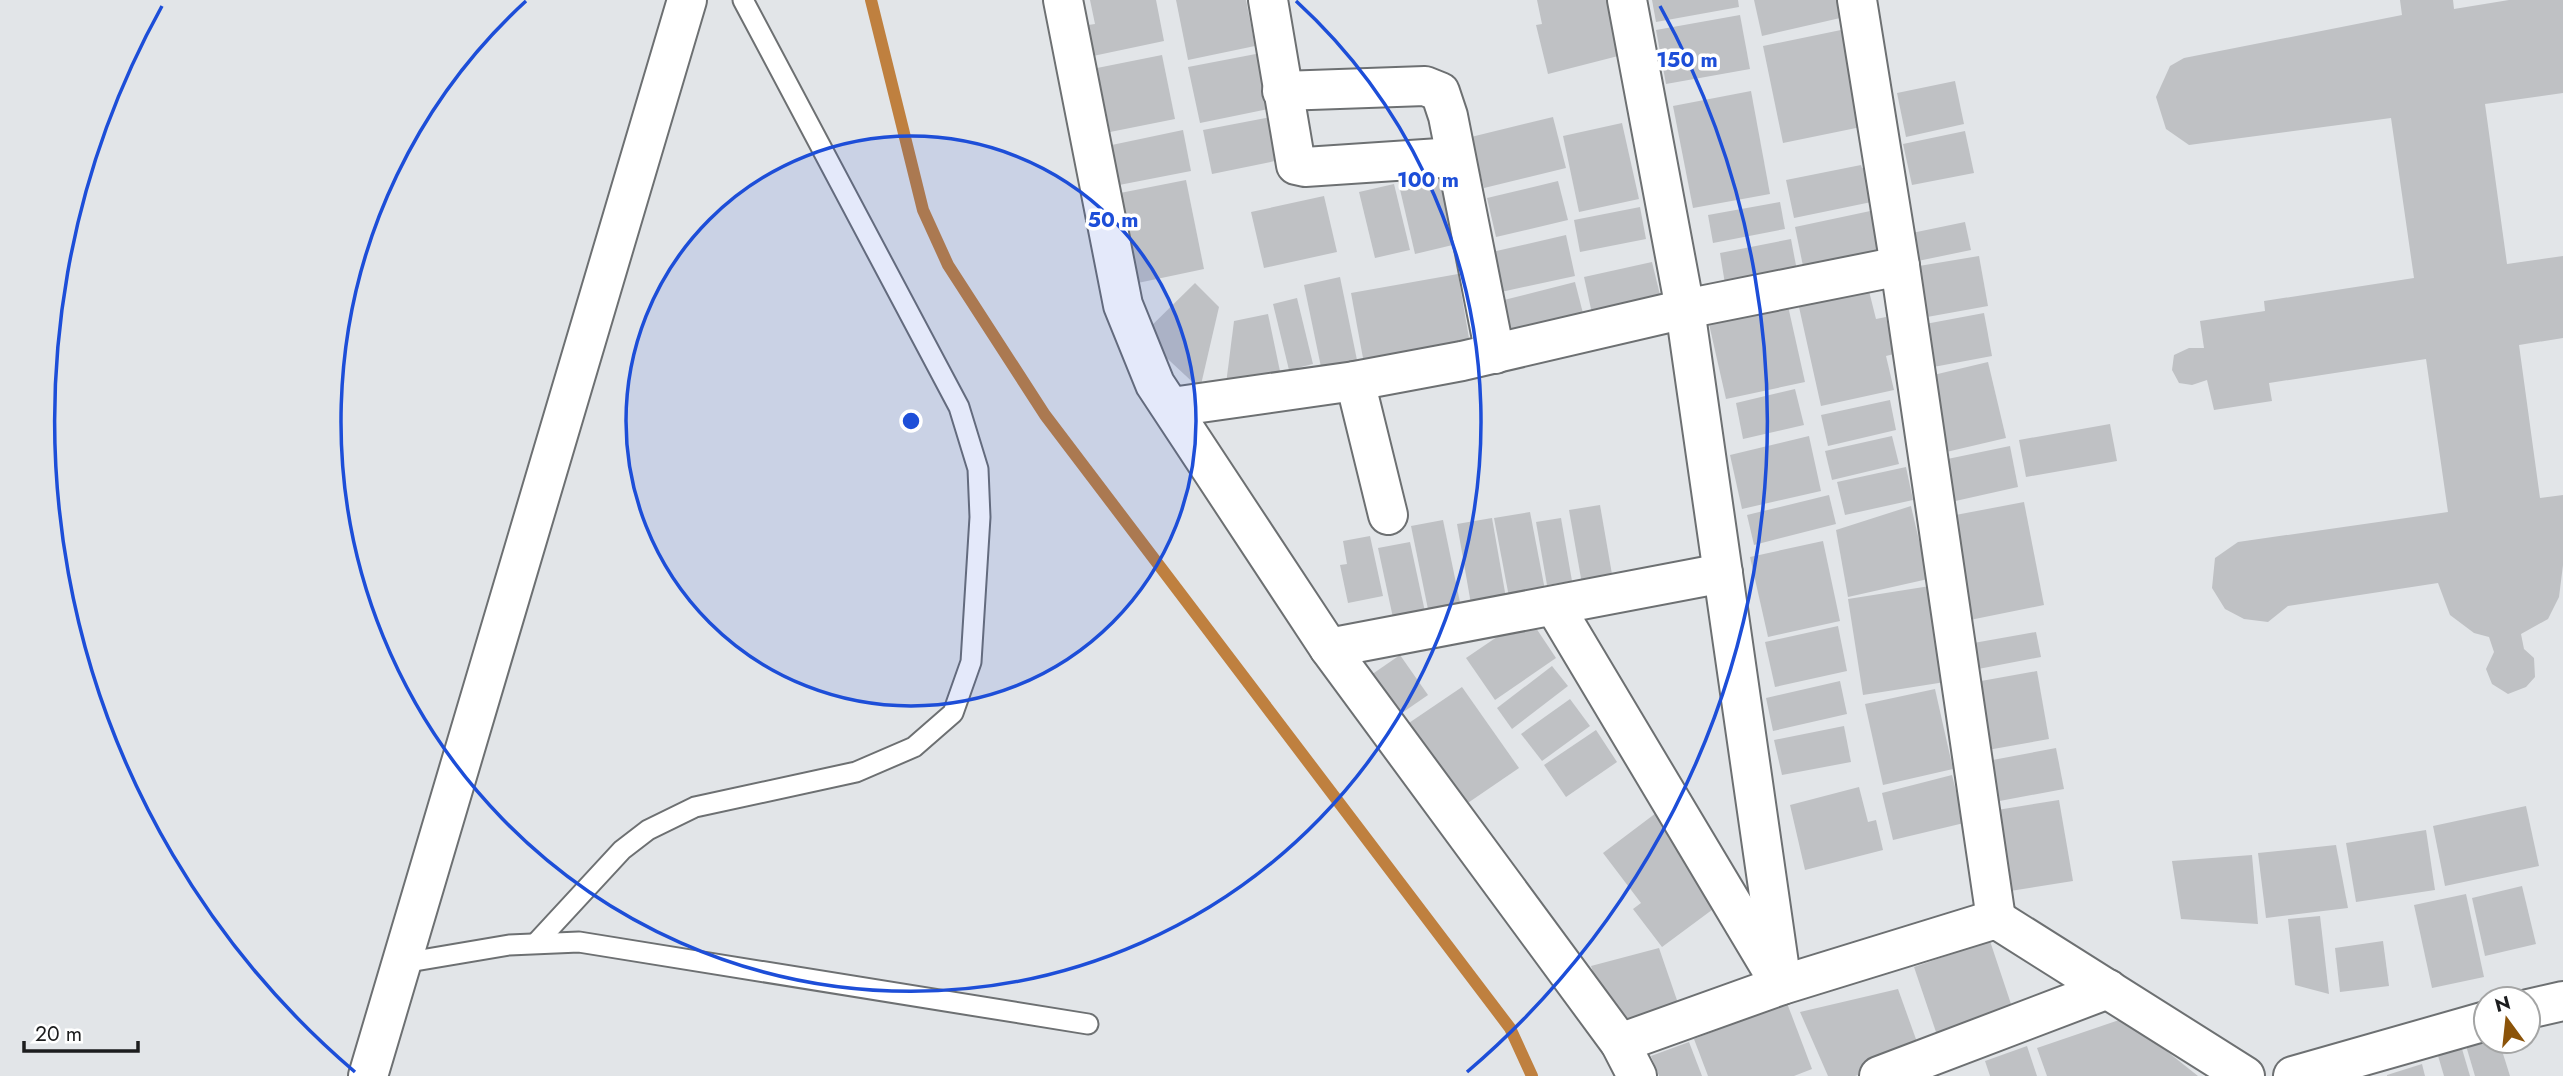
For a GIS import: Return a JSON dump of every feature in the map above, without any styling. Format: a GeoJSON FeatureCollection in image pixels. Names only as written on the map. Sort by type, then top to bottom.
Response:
{"type":"FeatureCollection","features":[{"type":"Feature","properties":{"kind":"street"},"geometry":{"type":"LineString","coordinates":[[368,1076],[687,0]]}},
{"type":"Feature","properties":{"kind":"street"},"geometry":{"type":"LineString","coordinates":[[1063,0],[1123,305],[1155,384],[1329,648],[1619,1043],[1637,1076]]}},
{"type":"Feature","properties":{"kind":"street"},"geometry":{"type":"LineString","coordinates":[[1268,0],[1296,165],[1305,167],[1455,157]]}},
{"type":"Feature","properties":{"kind":"street"},"geometry":{"type":"LineString","coordinates":[[1627,0],[1685,309],[1782,985]]}},
{"type":"Feature","properties":{"kind":"street"},"geometry":{"type":"LineString","coordinates":[[1857,0],[1900,266],[1996,919]]}},
{"type":"Feature","properties":{"kind":"street"},"geometry":{"type":"LineString","coordinates":[[1282,91],[1433,88],[1443,98],[1495,354]]}},
{"type":"Feature","properties":{"kind":"street"},"geometry":{"type":"LineString","coordinates":[[1172,407],[1355,381],[1495,354],[1685,309],[1900,266]]}},
{"type":"Feature","properties":{"kind":"street"},"geometry":{"type":"LineString","coordinates":[[1355,381],[1388,515]]}},
{"type":"Feature","properties":{"kind":"street"},"geometry":{"type":"LineString","coordinates":[[1329,648],[1723,573]]}},
{"type":"Feature","properties":{"kind":"street"},"geometry":{"type":"LineString","coordinates":[[1555,607],[1782,985]]}},
{"type":"Feature","properties":{"kind":"street"},"geometry":{"type":"LineString","coordinates":[[1619,1043],[1782,985],[1996,919],[2245,1076]]}},
{"type":"Feature","properties":{"kind":"street"},"geometry":{"type":"LineString","coordinates":[[1879,1076],[2108,989]]}},
{"type":"Feature","properties":{"kind":"street"},"geometry":{"type":"LineString","coordinates":[[2542,1006],[2563,1001]]}},
{"type":"Feature","properties":{"kind":"street"},"geometry":{"type":"LineString","coordinates":[[2293,1076],[2472,1025]]}},
{"type":"Feature","properties":{"kind":"lane"},"geometry":{"type":"LineString","coordinates":[[536,943],[622,850],[648,830],[695,807],[856,772],[914,747],[953,713],[971,662],[980,517],[978,469],[959,407],[743,0]]}},
{"type":"Feature","properties":{"kind":"lane"},"geometry":{"type":"LineString","coordinates":[[402,963],[536,943],[579,942],[1088,1024]]}},
{"type":"Feature","properties":{"kind":"building"},"geometry":{"type":"Polygon","coordinates":[[[1090,0],[1156,0],[1164,41],[1093,56],[1088,25],[1095,24],[1090,0]]]}},
{"type":"Feature","properties":{"kind":"building"},"geometry":{"type":"Polygon","coordinates":[[[1176,0],[1246,0],[1255,46],[1188,60],[1176,0]]]}},
{"type":"Feature","properties":{"kind":"building"},"geometry":{"type":"Polygon","coordinates":[[[1537,0],[1608,0],[1622,55],[1548,74],[1536,25],[1542,24],[1537,0]]]}},
{"type":"Feature","properties":{"kind":"building"},"geometry":{"type":"Polygon","coordinates":[[[1652,0],[1738,0],[1739,7],[1656,22],[1652,0]]]}},
{"type":"Feature","properties":{"kind":"building"},"geometry":{"type":"Polygon","coordinates":[[[1754,0],[1846,0],[1849,16],[1762,36],[1754,0]]]}},
{"type":"Feature","properties":{"kind":"building"},"geometry":{"type":"Polygon","coordinates":[[[2400,0],[2453,0],[2454,9],[2509,0],[2563,0],[2563,93],[2485,104],[2507,264],[2563,256],[2563,338],[2519,345],[2540,498],[2563,495],[2563,565],[2559,597],[2548,619],[2521,634],[2524,649],[2534,658],[2535,677],[2526,687],[2508,694],[2492,684],[2486,669],[2494,652],[2489,637],[2474,633],[2450,615],[2438,583],[2288,606],[2268,622],[2244,619],[2225,609],[2212,588],[2215,558],[2238,542],[2448,512],[2426,359],[2269,383],[2272,401],[2214,410],[2207,380],[2192,385],[2179,383],[2172,370],[2174,355],[2189,348],[2204,348],[2200,321],[2265,311],[2264,301],[2414,278],[2391,118],[2189,145],[2166,129],[2156,97],[2170,66],[2184,58],[2402,15],[2400,0]]]}},
{"type":"Feature","properties":{"kind":"building"},"geometry":{"type":"Polygon","coordinates":[[[1740,15],[1750,69],[1666,84],[1656,30],[1740,15]]]}},
{"type":"Feature","properties":{"kind":"building"},"geometry":{"type":"Polygon","coordinates":[[[1841,30],[1861,127],[1783,143],[1763,46],[1841,30]]]}},
{"type":"Feature","properties":{"kind":"building"},"geometry":{"type":"Polygon","coordinates":[[[1261,53],[1273,108],[1200,123],[1188,67],[1261,53]]]}},
{"type":"Feature","properties":{"kind":"building"},"geometry":{"type":"Polygon","coordinates":[[[1162,55],[1175,119],[1110,132],[1097,68],[1162,55]]]}},
{"type":"Feature","properties":{"kind":"building"},"geometry":{"type":"Polygon","coordinates":[[[1955,81],[1964,124],[1906,137],[1897,93],[1955,81]]]}},
{"type":"Feature","properties":{"kind":"building"},"geometry":{"type":"Polygon","coordinates":[[[1751,91],[1770,194],[1693,208],[1673,106],[1751,91]]]}},
{"type":"Feature","properties":{"kind":"building"},"geometry":{"type":"Polygon","coordinates":[[[1271,117],[1280,160],[1212,174],[1203,130],[1271,117]]]}},
{"type":"Feature","properties":{"kind":"building"},"geometry":{"type":"Polygon","coordinates":[[[1553,117],[1566,168],[1484,188],[1471,137],[1553,117]]]}},
{"type":"Feature","properties":{"kind":"building"},"geometry":{"type":"Polygon","coordinates":[[[1622,123],[1639,199],[1579,212],[1563,136],[1622,123]]]}},
{"type":"Feature","properties":{"kind":"building"},"geometry":{"type":"Polygon","coordinates":[[[1183,130],[1191,171],[1114,186],[1107,146],[1183,130]]]}},
{"type":"Feature","properties":{"kind":"building"},"geometry":{"type":"Polygon","coordinates":[[[1965,131],[1974,173],[1912,185],[1903,144],[1965,131]]]}},
{"type":"Feature","properties":{"kind":"building"},"geometry":{"type":"Polygon","coordinates":[[[1861,165],[1862,168],[1879,165],[1886,199],[1794,218],[1786,180],[1861,165]]]}},
{"type":"Feature","properties":{"kind":"building"},"geometry":{"type":"Polygon","coordinates":[[[1444,170],[1461,243],[1415,254],[1398,181],[1444,170]]]}},
{"type":"Feature","properties":{"kind":"building"},"geometry":{"type":"Polygon","coordinates":[[[1186,180],[1204,269],[1133,284],[1115,194],[1186,180]]]}},
{"type":"Feature","properties":{"kind":"building"},"geometry":{"type":"Polygon","coordinates":[[[1558,181],[1568,220],[1496,237],[1487,198],[1558,181]]]}},
{"type":"Feature","properties":{"kind":"building"},"geometry":{"type":"Polygon","coordinates":[[[1394,184],[1410,250],[1375,258],[1359,192],[1394,184]]]}},
{"type":"Feature","properties":{"kind":"building"},"geometry":{"type":"Polygon","coordinates":[[[1324,196],[1337,252],[1264,268],[1251,212],[1324,196]]]}},
{"type":"Feature","properties":{"kind":"building"},"geometry":{"type":"Polygon","coordinates":[[[1780,202],[1785,229],[1713,243],[1708,215],[1780,202]]]}},
{"type":"Feature","properties":{"kind":"building"},"geometry":{"type":"Polygon","coordinates":[[[1640,207],[1646,239],[1580,252],[1574,220],[1640,207]]]}},
{"type":"Feature","properties":{"kind":"building"},"geometry":{"type":"Polygon","coordinates":[[[1875,210],[1883,249],[1803,266],[1795,227],[1875,210]]]}},
{"type":"Feature","properties":{"kind":"building"},"geometry":{"type":"Polygon","coordinates":[[[1965,222],[1971,250],[1913,262],[1907,234],[1965,222]]]}},
{"type":"Feature","properties":{"kind":"building"},"geometry":{"type":"Polygon","coordinates":[[[1566,235],[1575,276],[1501,292],[1492,252],[1566,235]]]}},
{"type":"Feature","properties":{"kind":"building"},"geometry":{"type":"Polygon","coordinates":[[[1791,239],[1798,276],[1726,290],[1720,253],[1791,239]]]}},
{"type":"Feature","properties":{"kind":"building"},"geometry":{"type":"Polygon","coordinates":[[[1979,256],[1988,306],[1916,319],[1907,268],[1979,256]]]}},
{"type":"Feature","properties":{"kind":"building"},"geometry":{"type":"Polygon","coordinates":[[[1652,262],[1662,303],[1593,318],[1584,277],[1652,262]]]}},
{"type":"Feature","properties":{"kind":"building"},"geometry":{"type":"Polygon","coordinates":[[[1458,274],[1471,350],[1365,369],[1351,293],[1458,274]]]}},
{"type":"Feature","properties":{"kind":"building"},"geometry":{"type":"Polygon","coordinates":[[[1340,277],[1357,360],[1321,367],[1304,285],[1340,277]]]}},
{"type":"Feature","properties":{"kind":"building"},"geometry":{"type":"Polygon","coordinates":[[[1575,282],[1586,325],[1511,345],[1500,301],[1575,282]]]}},
{"type":"Feature","properties":{"kind":"building"},"geometry":{"type":"Polygon","coordinates":[[[1195,283],[1219,307],[1200,389],[1142,335],[1195,283]]]}},
{"type":"Feature","properties":{"kind":"building"},"geometry":{"type":"Polygon","coordinates":[[[1869,291],[1876,319],[1886,317],[1894,354],[1886,356],[1894,390],[1821,406],[1799,307],[1869,291]]]}},
{"type":"Feature","properties":{"kind":"building"},"geometry":{"type":"Polygon","coordinates":[[[1297,298],[1313,364],[1289,370],[1273,304],[1297,298]]]}},
{"type":"Feature","properties":{"kind":"building"},"geometry":{"type":"Polygon","coordinates":[[[1788,306],[1805,382],[1726,399],[1709,324],[1788,306]]]}},
{"type":"Feature","properties":{"kind":"building"},"geometry":{"type":"Polygon","coordinates":[[[1984,313],[1992,356],[1928,368],[1920,325],[1984,313]]]}},
{"type":"Feature","properties":{"kind":"building"},"geometry":{"type":"Polygon","coordinates":[[[1268,314],[1281,376],[1226,384],[1234,321],[1268,314]]]}},
{"type":"Feature","properties":{"kind":"building"},"geometry":{"type":"Polygon","coordinates":[[[1988,362],[2006,438],[1942,453],[1925,377],[1988,362]]]}},
{"type":"Feature","properties":{"kind":"building"},"geometry":{"type":"Polygon","coordinates":[[[1795,389],[1804,425],[1743,439],[1736,403],[1795,389]]]}},
{"type":"Feature","properties":{"kind":"building"},"geometry":{"type":"Polygon","coordinates":[[[1890,400],[1896,430],[1828,446],[1821,415],[1890,400]]]}},
{"type":"Feature","properties":{"kind":"building"},"geometry":{"type":"Polygon","coordinates":[[[2110,424],[2117,461],[2026,477],[2019,440],[2110,424]]]}},
{"type":"Feature","properties":{"kind":"building"},"geometry":{"type":"Polygon","coordinates":[[[1809,436],[1821,491],[1742,509],[1730,455],[1809,436]]]}},
{"type":"Feature","properties":{"kind":"building"},"geometry":{"type":"Polygon","coordinates":[[[1892,436],[1899,464],[1832,480],[1825,451],[1892,436]]]}},
{"type":"Feature","properties":{"kind":"building"},"geometry":{"type":"Polygon","coordinates":[[[2010,446],[2018,487],[1942,504],[1933,462],[2010,446]]]}},
{"type":"Feature","properties":{"kind":"building"},"geometry":{"type":"Polygon","coordinates":[[[1906,467],[1913,500],[1845,515],[1837,482],[1906,467]]]}},
{"type":"Feature","properties":{"kind":"building"},"geometry":{"type":"Polygon","coordinates":[[[1829,495],[1836,524],[1754,545],[1747,515],[1829,495]]]}},
{"type":"Feature","properties":{"kind":"building"},"geometry":{"type":"Polygon","coordinates":[[[2024,502],[2044,605],[1965,621],[1945,517],[2024,502]]]}},
{"type":"Feature","properties":{"kind":"building"},"geometry":{"type":"Polygon","coordinates":[[[1600,505],[1613,580],[1582,584],[1569,510],[1600,505]]]}},
{"type":"Feature","properties":{"kind":"building"},"geometry":{"type":"Polygon","coordinates":[[[1911,506],[1928,579],[1848,597],[1836,530],[1911,506]]]}},
{"type":"Feature","properties":{"kind":"building"},"geometry":{"type":"Polygon","coordinates":[[[1530,512],[1545,590],[1509,597],[1494,518],[1530,512]]]}},
{"type":"Feature","properties":{"kind":"building"},"geometry":{"type":"Polygon","coordinates":[[[1492,518],[1506,598],[1471,604],[1457,524],[1492,518]]]}},
{"type":"Feature","properties":{"kind":"building"},"geometry":{"type":"Polygon","coordinates":[[[1561,518],[1572,581],[1547,585],[1536,522],[1561,518]]]}},
{"type":"Feature","properties":{"kind":"building"},"geometry":{"type":"Polygon","coordinates":[[[1443,520],[1462,612],[1430,619],[1411,526],[1443,520]]]}},
{"type":"Feature","properties":{"kind":"building"},"geometry":{"type":"Polygon","coordinates":[[[1370,536],[1383,596],[1348,603],[1340,565],[1347,564],[1343,541],[1370,536]]]}},
{"type":"Feature","properties":{"kind":"building"},"geometry":{"type":"Polygon","coordinates":[[[1823,541],[1840,621],[1768,637],[1750,557],[1823,541]]]}},
{"type":"Feature","properties":{"kind":"building"},"geometry":{"type":"Polygon","coordinates":[[[1410,542],[1427,621],[1395,627],[1378,548],[1410,542]]]}},
{"type":"Feature","properties":{"kind":"building"},"geometry":{"type":"Polygon","coordinates":[[[1930,586],[1945,682],[1863,695],[1848,599],[1930,586]]]}},
{"type":"Feature","properties":{"kind":"building"},"geometry":{"type":"Polygon","coordinates":[[[1528,616],[1556,658],[1495,700],[1466,658],[1528,616]]]}},
{"type":"Feature","properties":{"kind":"building"},"geometry":{"type":"Polygon","coordinates":[[[1838,626],[1847,671],[1775,687],[1765,642],[1838,626]]]}},
{"type":"Feature","properties":{"kind":"building"},"geometry":{"type":"Polygon","coordinates":[[[2036,632],[2041,657],[1973,670],[1968,644],[2036,632]]]}},
{"type":"Feature","properties":{"kind":"building"},"geometry":{"type":"Polygon","coordinates":[[[1400,655],[1428,695],[1399,715],[1371,675],[1400,655]]]}},
{"type":"Feature","properties":{"kind":"building"},"geometry":{"type":"Polygon","coordinates":[[[1552,666],[1568,686],[1512,729],[1497,708],[1552,666]]]}},
{"type":"Feature","properties":{"kind":"building"},"geometry":{"type":"Polygon","coordinates":[[[2037,671],[2049,739],[1982,751],[1970,683],[2037,671]]]}},
{"type":"Feature","properties":{"kind":"building"},"geometry":{"type":"Polygon","coordinates":[[[1840,681],[1847,714],[1773,731],[1766,698],[1840,681]]]}},
{"type":"Feature","properties":{"kind":"building"},"geometry":{"type":"Polygon","coordinates":[[[1462,687],[1519,768],[1459,809],[1403,727],[1462,687]]]}},
{"type":"Feature","properties":{"kind":"building"},"geometry":{"type":"Polygon","coordinates":[[[1935,689],[1953,769],[1883,785],[1865,704],[1935,689]]]}},
{"type":"Feature","properties":{"kind":"building"},"geometry":{"type":"Polygon","coordinates":[[[1570,699],[1590,726],[1542,761],[1521,734],[1570,699]]]}},
{"type":"Feature","properties":{"kind":"building"},"geometry":{"type":"Polygon","coordinates":[[[1844,726],[1851,762],[1782,775],[1774,740],[1844,726]]]}},
{"type":"Feature","properties":{"kind":"building"},"geometry":{"type":"Polygon","coordinates":[[[1596,730],[1617,762],[1566,797],[1544,765],[1596,730]]]}},
{"type":"Feature","properties":{"kind":"building"},"geometry":{"type":"Polygon","coordinates":[[[2056,748],[2064,789],[1989,803],[1982,762],[2056,748]]]}},
{"type":"Feature","properties":{"kind":"building"},"geometry":{"type":"Polygon","coordinates":[[[1952,775],[1964,823],[1893,840],[1882,793],[1952,775]]]}},
{"type":"Feature","properties":{"kind":"building"},"geometry":{"type":"Polygon","coordinates":[[[1859,787],[1868,822],[1876,820],[1883,850],[1805,870],[1790,805],[1859,787]]]}},
{"type":"Feature","properties":{"kind":"building"},"geometry":{"type":"Polygon","coordinates":[[[2059,800],[2073,881],[2004,892],[1991,811],[2059,800]]]}},
{"type":"Feature","properties":{"kind":"building"},"geometry":{"type":"Polygon","coordinates":[[[2526,806],[2539,866],[2445,886],[2433,826],[2526,806]]]}},
{"type":"Feature","properties":{"kind":"building"},"geometry":{"type":"Polygon","coordinates":[[[1656,813],[1724,901],[1662,947],[1633,909],[1641,903],[1603,853],[1656,813]]]}},
{"type":"Feature","properties":{"kind":"building"},"geometry":{"type":"Polygon","coordinates":[[[2426,830],[2435,890],[2356,902],[2346,843],[2426,830]]]}},
{"type":"Feature","properties":{"kind":"building"},"geometry":{"type":"Polygon","coordinates":[[[2336,845],[2348,908],[2266,918],[2258,853],[2336,845]]]}},
{"type":"Feature","properties":{"kind":"building"},"geometry":{"type":"Polygon","coordinates":[[[2252,855],[2258,924],[2181,919],[2172,861],[2252,855]]]}},
{"type":"Feature","properties":{"kind":"building"},"geometry":{"type":"Polygon","coordinates":[[[2522,886],[2536,944],[2485,956],[2472,898],[2522,886]]]}},
{"type":"Feature","properties":{"kind":"building"},"geometry":{"type":"Polygon","coordinates":[[[2466,894],[2484,977],[2432,988],[2414,905],[2466,894]]]}},
{"type":"Feature","properties":{"kind":"building"},"geometry":{"type":"Polygon","coordinates":[[[2320,916],[2329,994],[2295,985],[2288,919],[2320,916]]]}},
{"type":"Feature","properties":{"kind":"building"},"geometry":{"type":"Polygon","coordinates":[[[1990,941],[2013,1010],[1937,1035],[1914,967],[1990,941]]]}},
{"type":"Feature","properties":{"kind":"building"},"geometry":{"type":"Polygon","coordinates":[[[2383,941],[2389,986],[2340,992],[2335,948],[2383,941]]]}},
{"type":"Feature","properties":{"kind":"building"},"geometry":{"type":"Polygon","coordinates":[[[1659,948],[1679,1006],[1615,1032],[1591,966],[1659,948]]]}},
{"type":"Feature","properties":{"kind":"building"},"geometry":{"type":"Polygon","coordinates":[[[1898,989],[1922,1056],[1855,1076],[1828,1076],[1800,1012],[1898,989]]]}},
{"type":"Feature","properties":{"kind":"building"},"geometry":{"type":"Polygon","coordinates":[[[1787,1003],[1812,1069],[1794,1076],[1708,1076],[1694,1039],[1787,1003]]]}},
{"type":"Feature","properties":{"kind":"building"},"geometry":{"type":"Polygon","coordinates":[[[2125,1018],[2198,1076],[2047,1076],[2037,1048],[2125,1018]]]}},
{"type":"Feature","properties":{"kind":"building"},"geometry":{"type":"Polygon","coordinates":[[[2464,1039],[2472,1039],[2472,1055],[2503,1055],[2510,1076],[2475,1076],[2464,1039]]]}},
{"type":"Feature","properties":{"kind":"building"},"geometry":{"type":"Polygon","coordinates":[[[1689,1042],[1702,1076],[1659,1076],[1651,1056],[1689,1042]]]}},
{"type":"Feature","properties":{"kind":"building"},"geometry":{"type":"Polygon","coordinates":[[[2460,1042],[2470,1076],[2444,1076],[2436,1049],[2460,1042]]]}},
{"type":"Feature","properties":{"kind":"building"},"geometry":{"type":"Polygon","coordinates":[[[2027,1046],[2037,1076],[1990,1076],[1985,1061],[2027,1046]]]}},
{"type":"Feature","properties":{"kind":"building"},"geometry":{"type":"Polygon","coordinates":[[[2422,1064],[2425,1076],[2387,1076],[2387,1075],[2422,1064]]]}},
{"type":"Feature","properties":{"kind":"waterway"},"geometry":{"type":"LineString","coordinates":[[871,0],[923,210],[948,265],[1045,415],[1510,1028],[1532,1076]]}}]}
